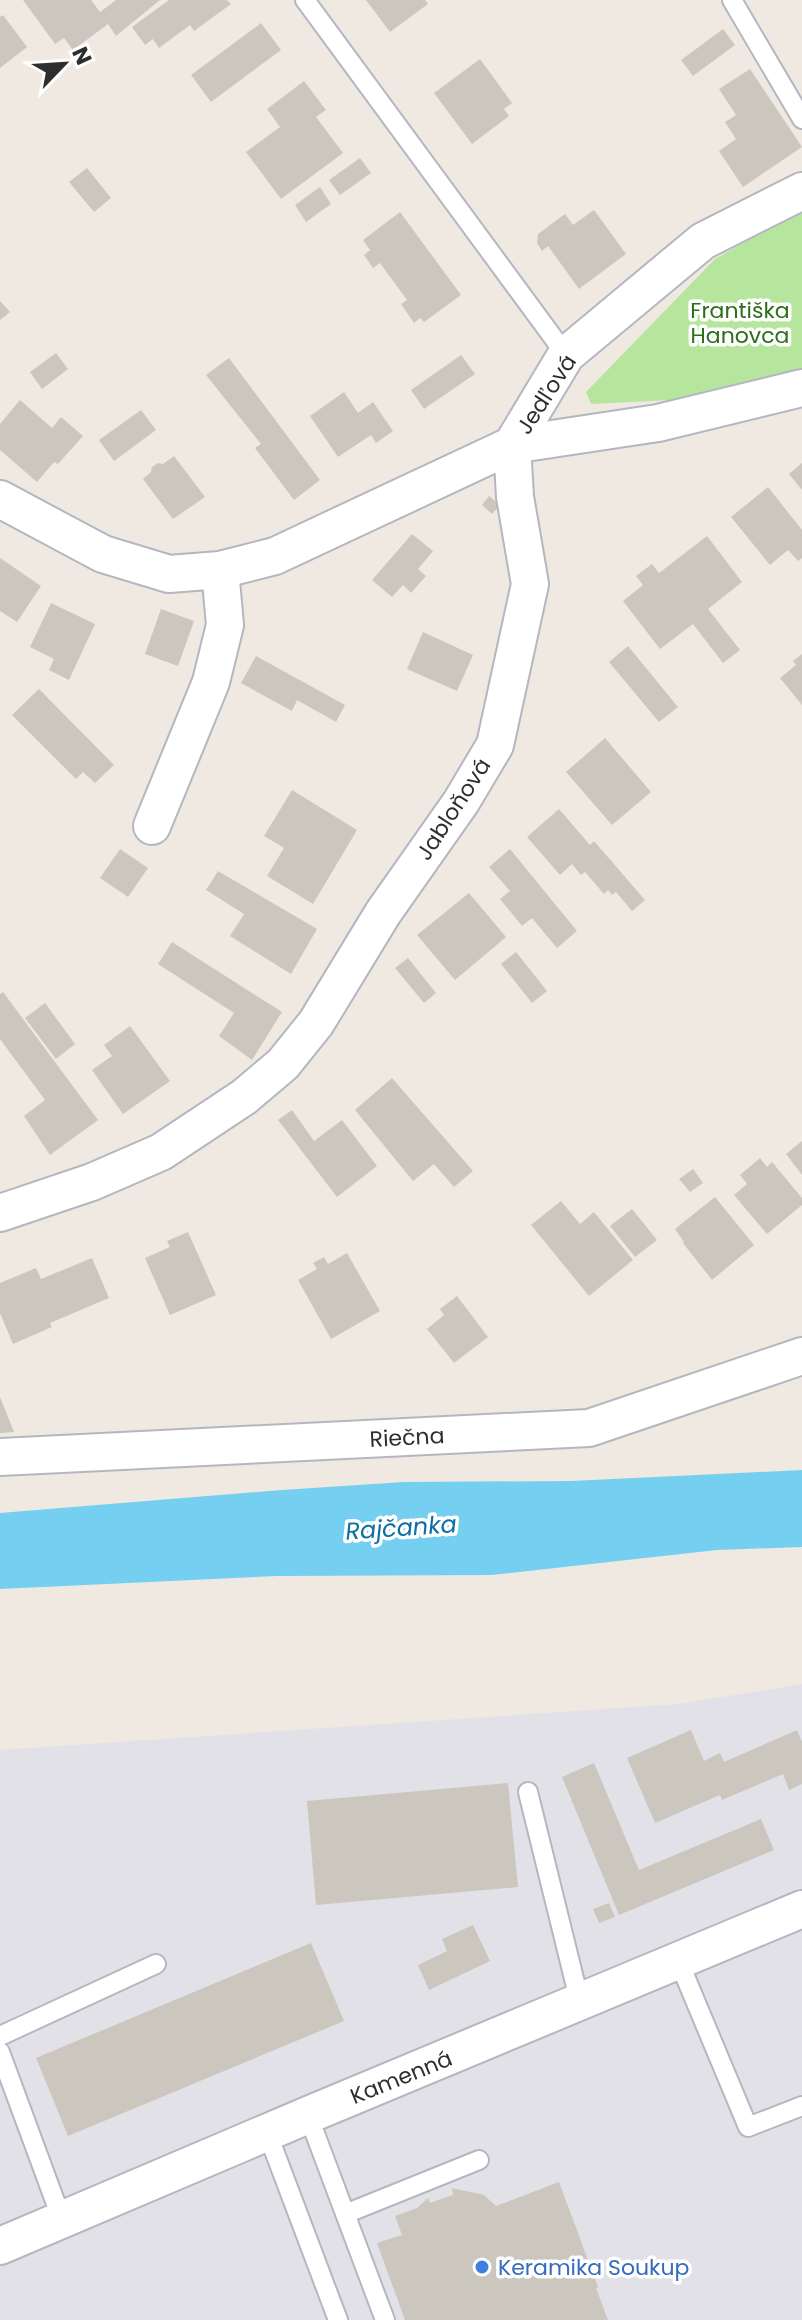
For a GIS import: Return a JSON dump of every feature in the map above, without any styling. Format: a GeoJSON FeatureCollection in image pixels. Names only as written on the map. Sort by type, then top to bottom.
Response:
{"type":"FeatureCollection","features":[{"type":"Feature","properties":{"kind":"street","name":"Jedľová"},"geometry":{"type":"LineString","coordinates":[[0,499],[103,554],[169,574],[220,570],[275,556],[512,445],[566,355],[703,241],[802,191]]}},
{"type":"Feature","properties":{"kind":"street"},"geometry":{"type":"LineString","coordinates":[[512,445],[658,423],[802,388]]}},
{"type":"Feature","properties":{"kind":"street","name":"Jabloňová"},"geometry":{"type":"LineString","coordinates":[[0,1213],[92,1182],[161,1152],[244,1097],[283,1064],[316,1023],[383,913],[461,802],[495,745],[530,584],[515,497],[512,445]]}},
{"type":"Feature","properties":{"kind":"street"},"geometry":{"type":"LineString","coordinates":[[152,826],[211,682],[225,625],[220,570]]}},
{"type":"Feature","properties":{"kind":"street","name":"Riečna"},"geometry":{"type":"LineString","coordinates":[[0,1457],[589,1428],[802,1356]]}},
{"type":"Feature","properties":{"kind":"street","name":"Kamenná"},"geometry":{"type":"LineString","coordinates":[[0,2246],[802,1909]]}},
{"type":"Feature","properties":{"kind":"lane"},"geometry":{"type":"LineString","coordinates":[[305,0],[566,355]]}},
{"type":"Feature","properties":{"kind":"lane"},"geometry":{"type":"LineString","coordinates":[[732,0],[802,119]]}},
{"type":"Feature","properties":{"kind":"lane"},"geometry":{"type":"LineString","coordinates":[[528,1792],[580,2003]]}},
{"type":"Feature","properties":{"kind":"lane"},"geometry":{"type":"LineString","coordinates":[[679,1962],[748,2127],[802,2106]]}},
{"type":"Feature","properties":{"kind":"lane"},"geometry":{"type":"LineString","coordinates":[[0,2036],[156,1964]]}},
{"type":"Feature","properties":{"kind":"lane"},"geometry":{"type":"LineString","coordinates":[[0,2052],[62,2220]]}},
{"type":"Feature","properties":{"kind":"lane"},"geometry":{"type":"LineString","coordinates":[[308,2115],[385,2320]]}},
{"type":"Feature","properties":{"kind":"lane"},"geometry":{"type":"LineString","coordinates":[[267,2132],[338,2320]]}},
{"type":"Feature","properties":{"kind":"lane"},"geometry":{"type":"LineString","coordinates":[[345,2214],[479,2160]]}},
{"type":"Feature","properties":{"kind":"shaded area"},"geometry":{"type":"Polygon","coordinates":[[[802,1684],[802,2320],[0,2320],[0,1750],[678,1704],[802,1684]]]}},
{"type":"Feature","properties":{"kind":"green space","name":"Františka Hanovca"},"geometry":{"type":"Polygon","coordinates":[[[802,209],[802,373],[670,400],[591,404],[586,392],[715,259],[802,209]]]}},
{"type":"Feature","properties":{"kind":"water","name":"Rajčanka"},"geometry":{"type":"Polygon","coordinates":[[[802,1470],[802,1547],[717,1550],[492,1575],[277,1576],[0,1589],[0,1513],[404,1482],[571,1481],[802,1470]]]}},
{"type":"Feature","properties":{"kind":"building"},"geometry":{"type":"Polygon","coordinates":[[[23,0],[91,0],[100,12],[116,0],[160,0],[116,36],[108,24],[73,50],[64,38],[55,44],[23,0]]]}},
{"type":"Feature","properties":{"kind":"building"},"geometry":{"type":"Polygon","coordinates":[[[169,0],[227,0],[231,4],[194,31],[190,25],[159,48],[153,39],[145,45],[132,27],[169,0]]]}},
{"type":"Feature","properties":{"kind":"building"},"geometry":{"type":"Polygon","coordinates":[[[366,0],[425,0],[428,4],[390,32],[366,0]]]}},
{"type":"Feature","properties":{"kind":"building"},"geometry":{"type":"Polygon","coordinates":[[[3,15],[27,47],[0,68],[0,17],[3,15]]]}},
{"type":"Feature","properties":{"kind":"building"},"geometry":{"type":"Polygon","coordinates":[[[261,23],[281,50],[211,102],[191,75],[261,23]]]}},
{"type":"Feature","properties":{"kind":"building"},"geometry":{"type":"Polygon","coordinates":[[[723,29],[735,45],[693,76],[681,60],[723,29]]]}},
{"type":"Feature","properties":{"kind":"building"},"geometry":{"type":"Polygon","coordinates":[[[480,59],[512,103],[504,109],[509,116],[472,144],[434,93],[480,59]]]}},
{"type":"Feature","properties":{"kind":"building"},"geometry":{"type":"Polygon","coordinates":[[[750,69],[802,147],[743,187],[719,151],[736,139],[725,122],[736,115],[719,89],[750,69]]]}},
{"type":"Feature","properties":{"kind":"building"},"geometry":{"type":"Polygon","coordinates":[[[304,81],[326,110],[316,117],[343,153],[281,199],[246,152],[280,127],[267,109],[304,81]]]}},
{"type":"Feature","properties":{"kind":"building"},"geometry":{"type":"Polygon","coordinates":[[[360,158],[371,173],[340,195],[329,180],[360,158]]]}},
{"type":"Feature","properties":{"kind":"building"},"geometry":{"type":"Polygon","coordinates":[[[87,168],[111,198],[94,212],[69,182],[87,168]]]}},
{"type":"Feature","properties":{"kind":"building"},"geometry":{"type":"Polygon","coordinates":[[[320,187],[331,204],[306,222],[295,205],[320,187]]]}},
{"type":"Feature","properties":{"kind":"building"},"geometry":{"type":"Polygon","coordinates":[[[594,210],[626,254],[579,289],[548,246],[542,251],[537,243],[538,234],[565,214],[573,225],[594,210]]]}},
{"type":"Feature","properties":{"kind":"building"},"geometry":{"type":"Polygon","coordinates":[[[400,212],[461,295],[424,322],[420,318],[414,323],[401,304],[407,300],[380,263],[373,268],[364,255],[370,250],[363,240],[400,212]]]}},
{"type":"Feature","properties":{"kind":"building"},"geometry":{"type":"Polygon","coordinates":[[[0,301],[10,312],[0,320],[0,301]]]}},
{"type":"Feature","properties":{"kind":"building"},"geometry":{"type":"Polygon","coordinates":[[[56,353],[68,369],[42,389],[30,372],[56,353]]]}},
{"type":"Feature","properties":{"kind":"building"},"geometry":{"type":"Polygon","coordinates":[[[461,355],[475,374],[424,409],[411,390],[461,355]]]}},
{"type":"Feature","properties":{"kind":"building"},"geometry":{"type":"Polygon","coordinates":[[[229,358],[320,480],[294,500],[255,448],[261,444],[206,375],[229,358]]]}},
{"type":"Feature","properties":{"kind":"building"},"geometry":{"type":"Polygon","coordinates":[[[344,392],[358,413],[373,402],[393,431],[376,443],[371,435],[338,457],[310,416],[344,392]]]}},
{"type":"Feature","properties":{"kind":"building"},"geometry":{"type":"Polygon","coordinates":[[[20,400],[52,428],[61,417],[83,436],[37,482],[0,450],[0,424],[20,400]]]}},
{"type":"Feature","properties":{"kind":"building"},"geometry":{"type":"Polygon","coordinates":[[[141,410],[156,430],[114,461],[99,440],[141,410]]]}},
{"type":"Feature","properties":{"kind":"building"},"geometry":{"type":"Polygon","coordinates":[[[174,456],[205,497],[173,519],[143,479],[152,467],[174,456]]]}},
{"type":"Feature","properties":{"kind":"building"},"geometry":{"type":"Polygon","coordinates":[[[802,463],[802,490],[789,474],[802,463]]]}},
{"type":"Feature","properties":{"kind":"building"},"geometry":{"type":"Polygon","coordinates":[[[768,487],[802,530],[802,558],[798,561],[788,550],[770,565],[731,517],[768,487]]]}},
{"type":"Feature","properties":{"kind":"building"},"geometry":{"type":"Polygon","coordinates":[[[489,496],[500,505],[492,514],[482,505],[489,496]]]}},
{"type":"Feature","properties":{"kind":"building"},"geometry":{"type":"Polygon","coordinates":[[[412,534],[433,551],[418,569],[426,576],[411,593],[403,585],[392,597],[372,580],[412,534]]]}},
{"type":"Feature","properties":{"kind":"building"},"geometry":{"type":"Polygon","coordinates":[[[707,536],[742,582],[708,609],[740,650],[723,663],[693,624],[660,649],[623,601],[643,585],[636,576],[652,564],[659,573],[707,536]]]}},
{"type":"Feature","properties":{"kind":"building"},"geometry":{"type":"Polygon","coordinates":[[[0,558],[41,586],[17,622],[0,611],[0,558]]]}},
{"type":"Feature","properties":{"kind":"building"},"geometry":{"type":"Polygon","coordinates":[[[51,603],[95,624],[69,680],[49,670],[54,659],[30,647],[51,603]]]}},
{"type":"Feature","properties":{"kind":"building"},"geometry":{"type":"Polygon","coordinates":[[[161,609],[194,621],[178,666],[145,654],[161,609]]]}},
{"type":"Feature","properties":{"kind":"building"},"geometry":{"type":"Polygon","coordinates":[[[423,632],[473,655],[457,691],[407,669],[423,632]]]}},
{"type":"Feature","properties":{"kind":"building"},"geometry":{"type":"Polygon","coordinates":[[[628,646],[678,707],[659,722],[609,662],[628,646]]]}},
{"type":"Feature","properties":{"kind":"building"},"geometry":{"type":"Polygon","coordinates":[[[802,654],[802,705],[780,678],[796,665],[793,661],[802,654]]]}},
{"type":"Feature","properties":{"kind":"building"},"geometry":{"type":"Polygon","coordinates":[[[256,656],[345,705],[336,722],[297,700],[292,711],[241,683],[256,656]]]}},
{"type":"Feature","properties":{"kind":"building"},"geometry":{"type":"Polygon","coordinates":[[[39,689],[114,765],[95,783],[83,772],[76,779],[12,715],[39,689]]]}},
{"type":"Feature","properties":{"kind":"building"},"geometry":{"type":"Polygon","coordinates":[[[605,738],[651,792],[612,825],[566,772],[605,738]]]}},
{"type":"Feature","properties":{"kind":"building"},"geometry":{"type":"Polygon","coordinates":[[[292,790],[357,830],[313,904],[267,876],[284,848],[264,836],[292,790]]]}},
{"type":"Feature","properties":{"kind":"building"},"geometry":{"type":"Polygon","coordinates":[[[559,809],[590,845],[594,841],[645,900],[632,911],[616,892],[612,895],[608,890],[604,894],[585,872],[581,875],[572,864],[560,875],[527,837],[559,809]]]}},
{"type":"Feature","properties":{"kind":"building"},"geometry":{"type":"Polygon","coordinates":[[[120,849],[148,868],[128,897],[100,878],[120,849]]]}},
{"type":"Feature","properties":{"kind":"building"},"geometry":{"type":"Polygon","coordinates":[[[510,849],[577,931],[557,948],[532,918],[522,926],[500,899],[510,891],[489,867],[510,849]]]}},
{"type":"Feature","properties":{"kind":"building"},"geometry":{"type":"Polygon","coordinates":[[[218,871],[317,929],[291,974],[230,936],[244,914],[206,890],[218,871]]]}},
{"type":"Feature","properties":{"kind":"building"},"geometry":{"type":"Polygon","coordinates":[[[469,893],[506,937],[455,980],[417,935],[469,893]]]}},
{"type":"Feature","properties":{"kind":"building"},"geometry":{"type":"Polygon","coordinates":[[[172,942],[282,1012],[252,1060],[219,1036],[234,1013],[158,964],[172,942]]]}},
{"type":"Feature","properties":{"kind":"building"},"geometry":{"type":"Polygon","coordinates":[[[516,952],[547,991],[532,1003],[501,964],[516,952]]]}},
{"type":"Feature","properties":{"kind":"building"},"geometry":{"type":"Polygon","coordinates":[[[408,958],[436,993],[424,1003],[395,968],[408,958]]]}},
{"type":"Feature","properties":{"kind":"building"},"geometry":{"type":"Polygon","coordinates":[[[3,992],[98,1120],[50,1155],[24,1116],[45,1100],[0,1039],[0,994],[3,992]]]}},
{"type":"Feature","properties":{"kind":"building"},"geometry":{"type":"Polygon","coordinates":[[[45,1003],[75,1044],[56,1059],[25,1018],[45,1003]]]}},
{"type":"Feature","properties":{"kind":"building"},"geometry":{"type":"Polygon","coordinates":[[[130,1026],[170,1081],[123,1114],[92,1070],[112,1056],[104,1045],[130,1026]]]}},
{"type":"Feature","properties":{"kind":"building"},"geometry":{"type":"Polygon","coordinates":[[[392,1078],[473,1171],[454,1187],[434,1164],[413,1181],[355,1110],[392,1078]]]}},
{"type":"Feature","properties":{"kind":"building"},"geometry":{"type":"Polygon","coordinates":[[[292,1110],[314,1141],[342,1120],[377,1166],[337,1197],[278,1120],[292,1110]]]}},
{"type":"Feature","properties":{"kind":"building"},"geometry":{"type":"Polygon","coordinates":[[[802,1141],[802,1175],[786,1154],[802,1141]]]}},
{"type":"Feature","properties":{"kind":"building"},"geometry":{"type":"Polygon","coordinates":[[[760,1158],[767,1167],[772,1162],[802,1198],[802,1205],[767,1234],[734,1195],[747,1184],[740,1175],[760,1158]]]}},
{"type":"Feature","properties":{"kind":"building"},"geometry":{"type":"Polygon","coordinates":[[[693,1169],[703,1183],[690,1192],[679,1179],[693,1169]]]}},
{"type":"Feature","properties":{"kind":"building"},"geometry":{"type":"Polygon","coordinates":[[[715,1197],[754,1245],[712,1280],[675,1229],[715,1197]]]}},
{"type":"Feature","properties":{"kind":"building"},"geometry":{"type":"Polygon","coordinates":[[[561,1201],[580,1224],[594,1212],[633,1260],[589,1296],[531,1225],[561,1201]]]}},
{"type":"Feature","properties":{"kind":"building"},"geometry":{"type":"Polygon","coordinates":[[[632,1209],[657,1240],[635,1257],[610,1226],[632,1209]]]}},
{"type":"Feature","properties":{"kind":"building"},"geometry":{"type":"Polygon","coordinates":[[[188,1232],[216,1295],[170,1315],[145,1258],[170,1247],[167,1241],[188,1232]]]}},
{"type":"Feature","properties":{"kind":"building"},"geometry":{"type":"Polygon","coordinates":[[[347,1253],[380,1311],[331,1339],[298,1280],[317,1269],[313,1263],[324,1257],[328,1264],[347,1253]]]}},
{"type":"Feature","properties":{"kind":"building"},"geometry":{"type":"Polygon","coordinates":[[[92,1258],[109,1298],[50,1323],[52,1327],[13,1344],[0,1313],[0,1283],[36,1268],[41,1279],[92,1258]]]}},
{"type":"Feature","properties":{"kind":"building"},"geometry":{"type":"Polygon","coordinates":[[[457,1296],[488,1337],[454,1363],[427,1329],[444,1315],[440,1309],[457,1296]]]}},
{"type":"Feature","properties":{"kind":"building"},"geometry":{"type":"Polygon","coordinates":[[[0,1397],[14,1432],[0,1433],[0,1397]]]}},
{"type":"Feature","properties":{"kind":"building"},"geometry":{"type":"Polygon","coordinates":[[[691,1730],[704,1761],[720,1753],[724,1762],[797,1730],[802,1742],[802,1784],[789,1790],[783,1774],[722,1800],[720,1795],[655,1823],[627,1758],[691,1730]]]}},
{"type":"Feature","properties":{"kind":"building"},"geometry":{"type":"Polygon","coordinates":[[[594,1763],[639,1870],[761,1819],[774,1850],[619,1915],[562,1777],[594,1763]]]}},
{"type":"Feature","properties":{"kind":"building"},"geometry":{"type":"Polygon","coordinates":[[[508,1783],[518,1887],[316,1905],[307,1801],[508,1783]]]}},
{"type":"Feature","properties":{"kind":"building"},"geometry":{"type":"Polygon","coordinates":[[[609,1903],[615,1917],[599,1923],[593,1909],[609,1903]]]}},
{"type":"Feature","properties":{"kind":"building"},"geometry":{"type":"Polygon","coordinates":[[[473,1925],[490,1961],[429,1990],[418,1965],[447,1951],[442,1939],[473,1925]]]}},
{"type":"Feature","properties":{"kind":"building"},"geometry":{"type":"Polygon","coordinates":[[[311,1943],[344,2021],[68,2136],[36,2058],[311,1943]]]}},
{"type":"Feature","properties":{"kind":"building"},"geometry":{"type":"Polygon","coordinates":[[[559,2182],[608,2320],[405,2320],[377,2243],[402,2235],[395,2216],[417,2208],[428,2198],[430,2203],[453,2195],[452,2188],[484,2195],[496,2206],[559,2182]]]}},
{"type":"Feature","properties":{"kind":"place","name":"Keramika Soukup"},"geometry":{"type":"Point","coordinates":[482,2267]}}]}
